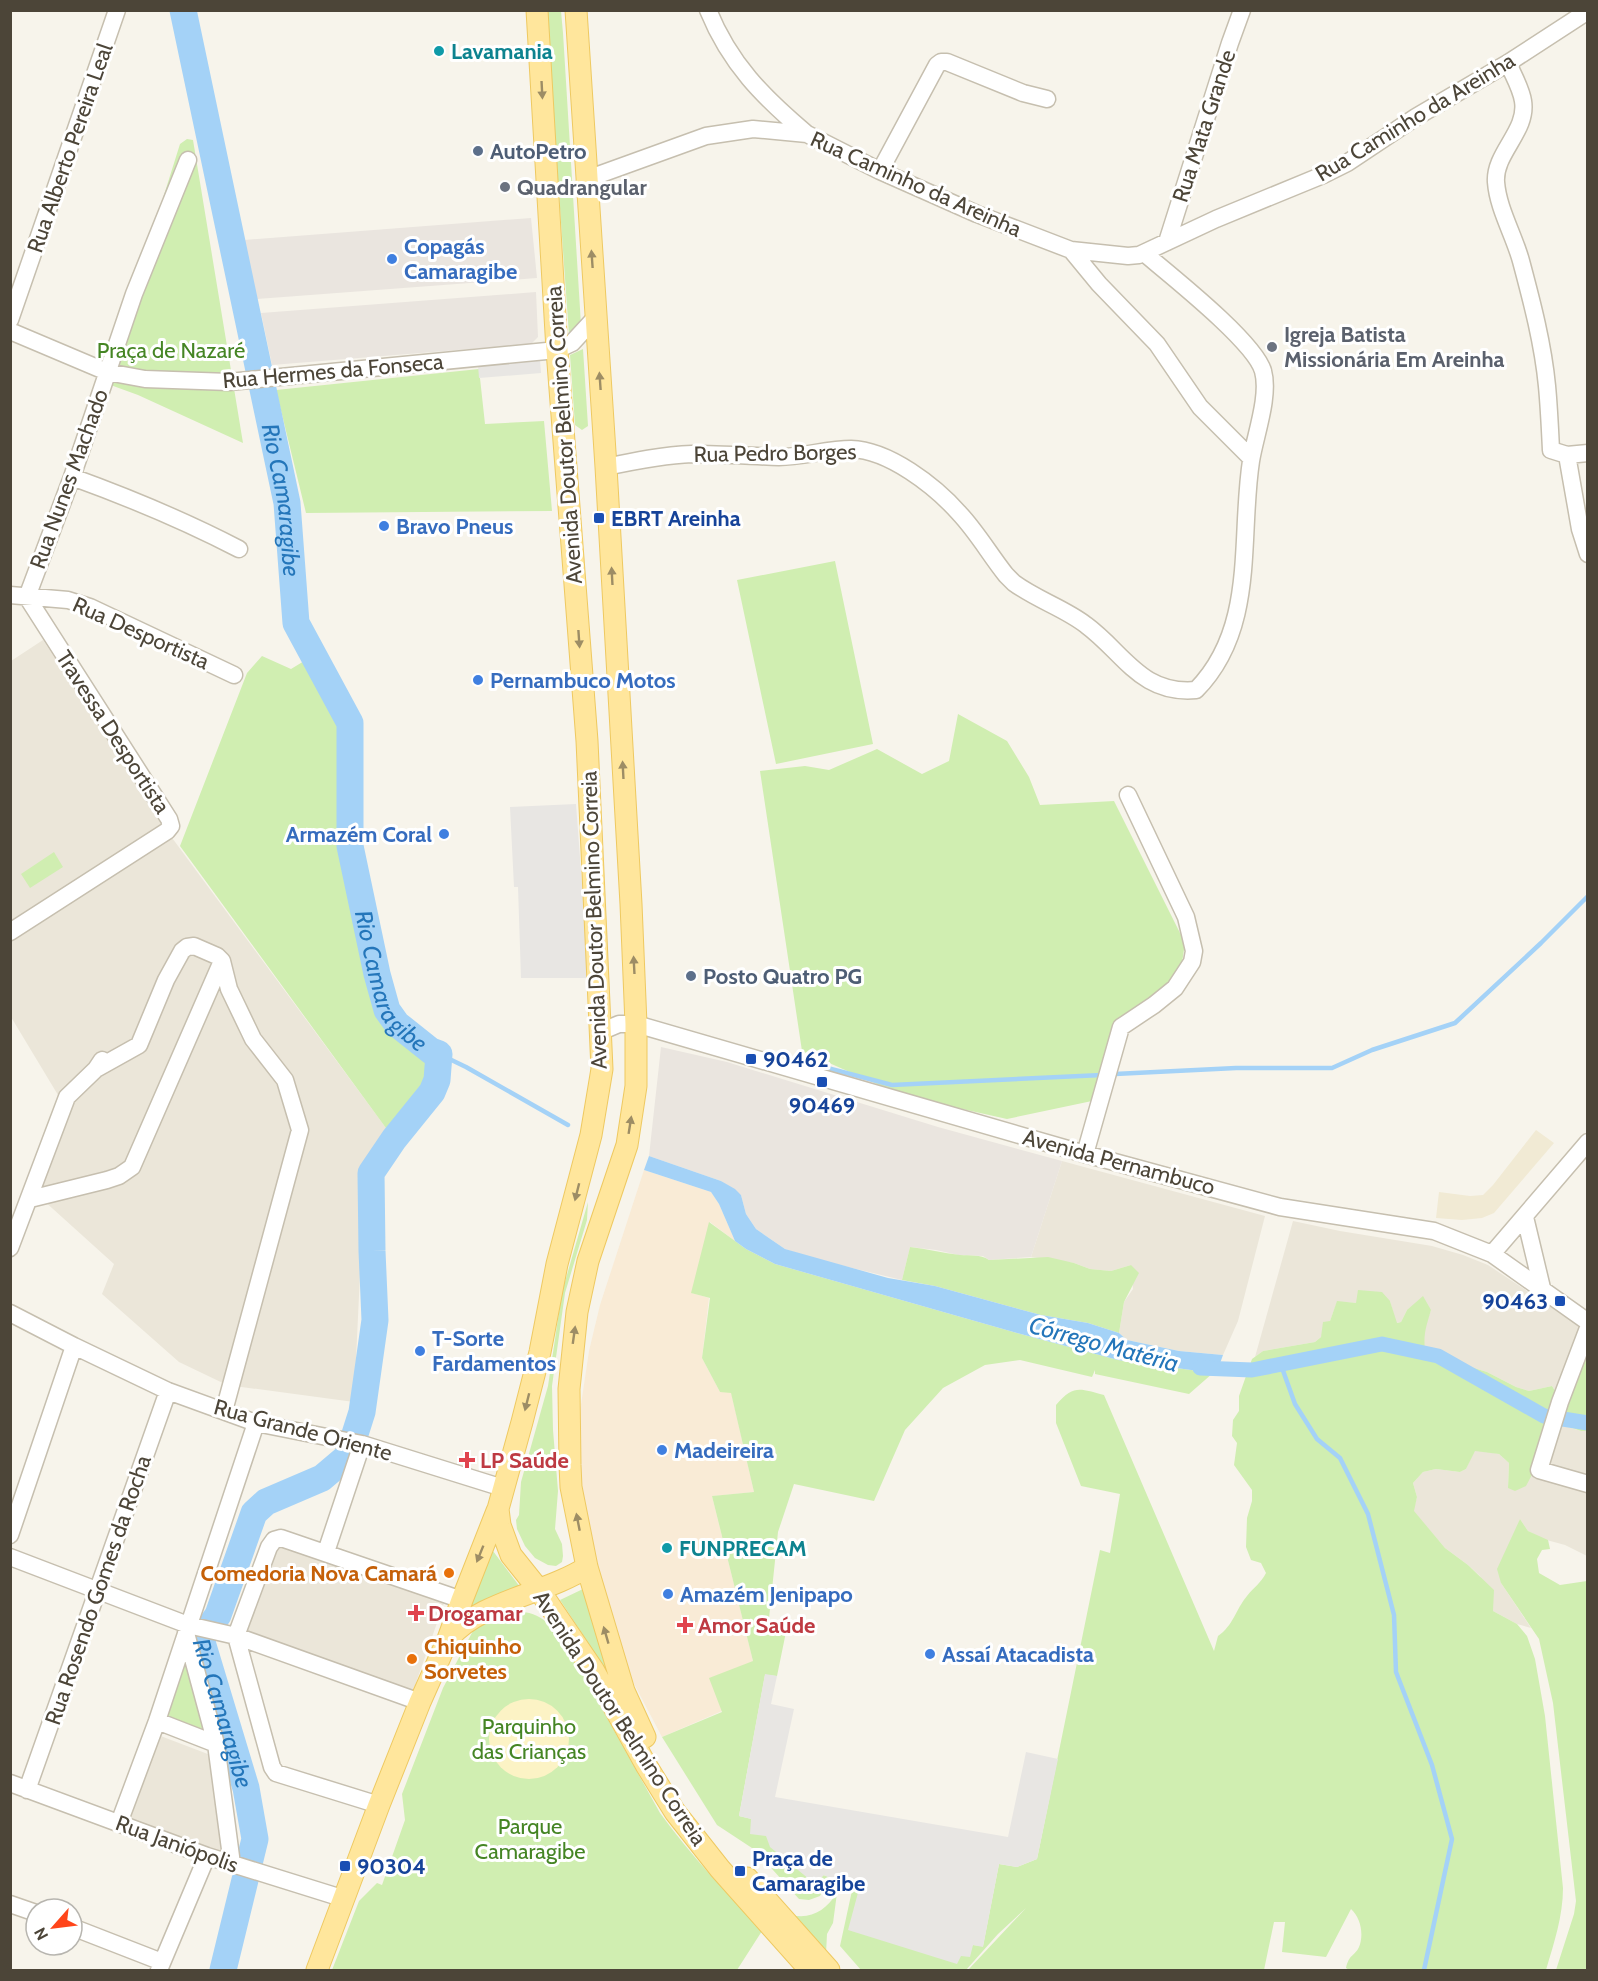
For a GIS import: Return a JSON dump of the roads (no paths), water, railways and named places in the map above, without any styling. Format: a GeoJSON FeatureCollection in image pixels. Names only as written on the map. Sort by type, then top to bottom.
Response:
{"type":"FeatureCollection","features":[{"type":"Feature","properties":{"kind":"main road","name":"Avenida Doutor Belmino Correia"},"geometry":{"type":"LineString","coordinates":[[537,10],[557,350],[587,741],[602,1069],[591,1135],[557,1264],[540,1352],[501,1498],[500,1525],[511,1555],[539,1590],[594,1671],[675,1812],[720,1869],[810,1971]]}},
{"type":"Feature","properties":{"kind":"main road","name":"Avenida Doutor Belmino Correia"},"geometry":{"type":"LineString","coordinates":[[576,10],[606,467],[636,1023],[636,1086],[627,1144],[588,1261],[577,1312],[569,1389],[570,1478],[587,1567],[624,1691],[644,1734],[699,1824],[829,1971]]}},
{"type":"Feature","properties":{"kind":"main road"},"geometry":{"type":"LineString","coordinates":[[316,1971],[379,1805],[448,1639],[501,1498]]}},
{"type":"Feature","properties":{"kind":"main road"},"geometry":{"type":"LineString","coordinates":[[448,1639],[458,1627],[477,1616],[560,1582],[587,1567]]}},
{"type":"Feature","properties":{"kind":"street","name":"Rua Alberto Pereira Leal"},"geometry":{"type":"LineString","coordinates":[[10,320],[117,10]]}},
{"type":"Feature","properties":{"kind":"street"},"geometry":{"type":"LineString","coordinates":[[708,10],[718,34],[744,74],[807,134]]}},
{"type":"Feature","properties":{"kind":"street","name":"Rua Mata Grande"},"geometry":{"type":"LineString","coordinates":[[1167,242],[1242,10]]}},
{"type":"Feature","properties":{"kind":"street","name":"Rua Caminho da Areinha"},"geometry":{"type":"LineString","coordinates":[[586,178],[722,132],[753,129],[807,134],[880,171],[977,214],[1071,250],[1128,256],[1144,253],[1216,219],[1347,163],[1416,117],[1508,63],[1587,11]]}},
{"type":"Feature","properties":{"kind":"street"},"geometry":{"type":"LineString","coordinates":[[880,171],[941,62],[947,62],[1023,93],[1047,99]]}},
{"type":"Feature","properties":{"kind":"street"},"geometry":{"type":"LineString","coordinates":[[1508,63],[1521,94],[1523,110],[1521,120],[1500,162],[1496,182],[1498,195],[1520,257],[1536,320],[1559,452],[1587,554]]}},
{"type":"Feature","properties":{"kind":"street","name":"Rua Nunes Machado"},"geometry":{"type":"LineString","coordinates":[[19,596],[72,477],[134,294],[188,160]]}},
{"type":"Feature","properties":{"kind":"street","name":"Rua Caminho da Areinha"},"geometry":{"type":"LineString","coordinates":[[1071,250],[1099,284],[1157,344],[1200,406],[1251,463]]}},
{"type":"Feature","properties":{"kind":"street","name":"Rua Pedro Borges"},"geometry":{"type":"LineString","coordinates":[[606,467],[638,460],[692,454],[782,457],[851,450],[884,456],[912,473],[960,513],[1014,583],[1087,626],[1139,674],[1167,689],[1196,690],[1216,667],[1231,637],[1236,617],[1244,567],[1251,463],[1263,406],[1263,371],[1247,345],[1144,253]]}},
{"type":"Feature","properties":{"kind":"street"},"geometry":{"type":"LineString","coordinates":[[557,350],[572,343],[596,317]]}},
{"type":"Feature","properties":{"kind":"street","name":"Rua Hermes da Fonseca"},"geometry":{"type":"LineString","coordinates":[[10,331],[107,372],[145,379],[230,382],[557,350]]}},
{"type":"Feature","properties":{"kind":"street"},"geometry":{"type":"LineString","coordinates":[[1559,452],[1587,453]]}},
{"type":"Feature","properties":{"kind":"street"},"geometry":{"type":"LineString","coordinates":[[72,477],[176,518],[239,549]]}},
{"type":"Feature","properties":{"kind":"street","name":"Rua Desportista"},"geometry":{"type":"LineString","coordinates":[[19,596],[68,600],[90,607],[234,675]]}},
{"type":"Feature","properties":{"kind":"street","name":"Travessa Desportista"},"geometry":{"type":"LineString","coordinates":[[10,932],[166,831],[171,823],[19,596]]}},
{"type":"Feature","properties":{"kind":"street"},"geometry":{"type":"LineString","coordinates":[[1085,1154],[1121,1027],[1175,988],[1186,974],[1194,951],[1186,917],[1128,795]]}},
{"type":"Feature","properties":{"kind":"street"},"geometry":{"type":"LineString","coordinates":[[10,1248],[67,1097],[99,1064],[139,1046],[166,980],[182,951],[194,945],[217,956],[222,961],[229,989],[253,1039],[285,1080],[300,1130],[224,1411]]}},
{"type":"Feature","properties":{"kind":"street"},"geometry":{"type":"LineString","coordinates":[[30,1199],[107,1180],[119,1176],[132,1167],[222,961]]}},
{"type":"Feature","properties":{"kind":"street"},"geometry":{"type":"LineString","coordinates":[[600,1032],[619,1024],[636,1023]]}},
{"type":"Feature","properties":{"kind":"street","name":"Avenida Pernambuco"},"geometry":{"type":"LineString","coordinates":[[636,1023],[1085,1154],[1280,1207],[1434,1231],[1492,1254],[1587,1322]]}},
{"type":"Feature","properties":{"kind":"street"},"geometry":{"type":"LineString","coordinates":[[1492,1254],[1587,1142]]}},
{"type":"Feature","properties":{"kind":"street"},"geometry":{"type":"LineString","coordinates":[[1525,1217],[1542,1288]]}},
{"type":"Feature","properties":{"kind":"street","name":"Rua Grande Oriente"},"geometry":{"type":"LineString","coordinates":[[10,1313],[168,1391],[256,1422],[353,1442],[501,1498]]}},
{"type":"Feature","properties":{"kind":"street"},"geometry":{"type":"LineString","coordinates":[[1587,1328],[1560,1402],[1539,1470],[1587,1484]]}},
{"type":"Feature","properties":{"kind":"street"},"geometry":{"type":"LineString","coordinates":[[10,1536],[74,1346]]}},
{"type":"Feature","properties":{"kind":"street","name":"Rua Rosendo Gomes da Rocha"},"geometry":{"type":"LineString","coordinates":[[27,1790],[168,1391]]}},
{"type":"Feature","properties":{"kind":"street"},"geometry":{"type":"LineString","coordinates":[[119,1823],[157,1721],[197,1629],[256,1422]]}},
{"type":"Feature","properties":{"kind":"street"},"geometry":{"type":"LineString","coordinates":[[326,1552],[353,1442]]}},
{"type":"Feature","properties":{"kind":"street"},"geometry":{"type":"LineString","coordinates":[[379,1805],[276,1773],[272,1767],[236,1636],[269,1547],[274,1540],[281,1538],[462,1600]]}},
{"type":"Feature","properties":{"kind":"street"},"geometry":{"type":"LineString","coordinates":[[10,1557],[197,1629],[236,1636],[420,1702]]}},
{"type":"Feature","properties":{"kind":"street"},"geometry":{"type":"LineString","coordinates":[[197,1629],[235,1865]]}},
{"type":"Feature","properties":{"kind":"street"},"geometry":{"type":"LineString","coordinates":[[157,1721],[216,1744]]}},
{"type":"Feature","properties":{"kind":"street","name":"Rua Janiópolis"},"geometry":{"type":"LineString","coordinates":[[10,1783],[207,1856],[345,1899]]}},
{"type":"Feature","properties":{"kind":"street"},"geometry":{"type":"LineString","coordinates":[[84,1932],[160,1966],[207,1856]]}},
{"type":"Feature","properties":{"kind":"water"},"geometry":{"type":"Polygon","coordinates":[[[649,1156],[721,1181],[735,1189],[741,1195],[746,1214],[756,1229],[785,1249],[888,1278],[935,1286],[1041,1315],[1088,1323],[1119,1333],[1127,1340],[1179,1351],[1223,1355],[1218,1369],[1213,1373],[1118,1360],[775,1264],[735,1241],[719,1204],[711,1192],[644,1170],[649,1156]]]}},
{"type":"Feature","properties":{"kind":"waterway","name":"Rio Camaragibe"},"geometry":{"type":"LineString","coordinates":[[183,10],[287,503],[296,623],[350,723],[350,846],[377,974],[387,1010],[397,1024],[431,1051],[439,1054],[437,1080],[432,1092],[394,1139],[371,1173],[375,1320],[362,1412],[348,1456],[322,1478],[266,1502],[254,1513],[218,1615],[201,1639],[246,1788],[255,1839],[223,1970]]}},
{"type":"Feature","properties":{"kind":"waterway"},"geometry":{"type":"LineString","coordinates":[[1115,1074],[1236,1068],[1332,1068],[1372,1050],[1455,1023],[1588,896]]}},
{"type":"Feature","properties":{"kind":"waterway","name":"Córrego Matéria"},"geometry":{"type":"LineString","coordinates":[[439,1054],[568,1125]]}},
{"type":"Feature","properties":{"kind":"waterway"},"geometry":{"type":"LineString","coordinates":[[816,1065],[892,1085],[1102,1075]]}},
{"type":"Feature","properties":{"kind":"waterway","name":"Córrego Matéria"},"geometry":{"type":"LineString","coordinates":[[1200,1368],[1252,1370],[1382,1344],[1438,1356],[1544,1416],[1588,1423]]}},
{"type":"Feature","properties":{"kind":"waterway"},"geometry":{"type":"LineString","coordinates":[[1281,1365],[1295,1404],[1317,1439],[1340,1458],[1368,1514],[1394,1615],[1396,1672],[1432,1765],[1452,1839],[1424,1970]]}},
{"type":"Feature","properties":{"kind":"place","name":"Lavamania"},"geometry":{"type":"Point","coordinates":[439,51]}},
{"type":"Feature","properties":{"kind":"place","name":"AutoPetro"},"geometry":{"type":"Point","coordinates":[478,151]}},
{"type":"Feature","properties":{"kind":"place","name":"Quadrangular"},"geometry":{"type":"Point","coordinates":[505,187]}},
{"type":"Feature","properties":{"kind":"place","name":"Copagás Camaragibe"},"geometry":{"type":"Point","coordinates":[392,259]}},
{"type":"Feature","properties":{"kind":"place","name":"Igreja Batista Missionária Em Areinha"},"geometry":{"type":"Point","coordinates":[1272,347]}},
{"type":"Feature","properties":{"kind":"place","name":"EBRT Areinha"},"geometry":{"type":"Point","coordinates":[599,518]}},
{"type":"Feature","properties":{"kind":"place","name":"Bravo Pneus"},"geometry":{"type":"Point","coordinates":[384,526]}},
{"type":"Feature","properties":{"kind":"place","name":"Pernambuco Motos"},"geometry":{"type":"Point","coordinates":[478,680]}},
{"type":"Feature","properties":{"kind":"place","name":"Armazém Coral"},"geometry":{"type":"Point","coordinates":[444,834]}},
{"type":"Feature","properties":{"kind":"place","name":"Posto Quatro PG"},"geometry":{"type":"Point","coordinates":[691,976]}},
{"type":"Feature","properties":{"kind":"place","name":"90462"},"geometry":{"type":"Point","coordinates":[751,1059]}},
{"type":"Feature","properties":{"kind":"place","name":"90469"},"geometry":{"type":"Point","coordinates":[822,1082]}},
{"type":"Feature","properties":{"kind":"place","name":"90463"},"geometry":{"type":"Point","coordinates":[1560,1301]}},
{"type":"Feature","properties":{"kind":"place","name":"T-Sorte Fardamentos"},"geometry":{"type":"Point","coordinates":[420,1351]}},
{"type":"Feature","properties":{"kind":"place","name":"Madeireira"},"geometry":{"type":"Point","coordinates":[662,1450]}},
{"type":"Feature","properties":{"kind":"place","name":"LP Saúde"},"geometry":{"type":"Point","coordinates":[467,1460]}},
{"type":"Feature","properties":{"kind":"place","name":"FUNPRECAM"},"geometry":{"type":"Point","coordinates":[667,1548]}},
{"type":"Feature","properties":{"kind":"place","name":"Comedoria Nova Camará"},"geometry":{"type":"Point","coordinates":[449,1573]}},
{"type":"Feature","properties":{"kind":"place","name":"Amazém Jenipapo"},"geometry":{"type":"Point","coordinates":[668,1594]}},
{"type":"Feature","properties":{"kind":"place","name":"Drogamar"},"geometry":{"type":"Point","coordinates":[416,1613]}},
{"type":"Feature","properties":{"kind":"place","name":"Amor Saúde"},"geometry":{"type":"Point","coordinates":[685,1625]}},
{"type":"Feature","properties":{"kind":"place","name":"Assaí Atacadista"},"geometry":{"type":"Point","coordinates":[930,1654]}},
{"type":"Feature","properties":{"kind":"place","name":"Chiquinho Sorvetes"},"geometry":{"type":"Point","coordinates":[412,1659]}},
{"type":"Feature","properties":{"kind":"place","name":"90304"},"geometry":{"type":"Point","coordinates":[345,1866]}},
{"type":"Feature","properties":{"kind":"place","name":"Praça de Camaragibe"},"geometry":{"type":"Point","coordinates":[740,1871]}},
{"type":"Feature","properties":{"kind":"park label","name":"Praça de Nazaré"},"geometry":{"type":"Point","coordinates":[171,350]}},
{"type":"Feature","properties":{"kind":"park label","name":"Parquinho das Crianças"},"geometry":{"type":"Point","coordinates":[529,1739]}},
{"type":"Feature","properties":{"kind":"park label","name":"Parque Camaragibe"},"geometry":{"type":"Point","coordinates":[530,1838]}}]}
